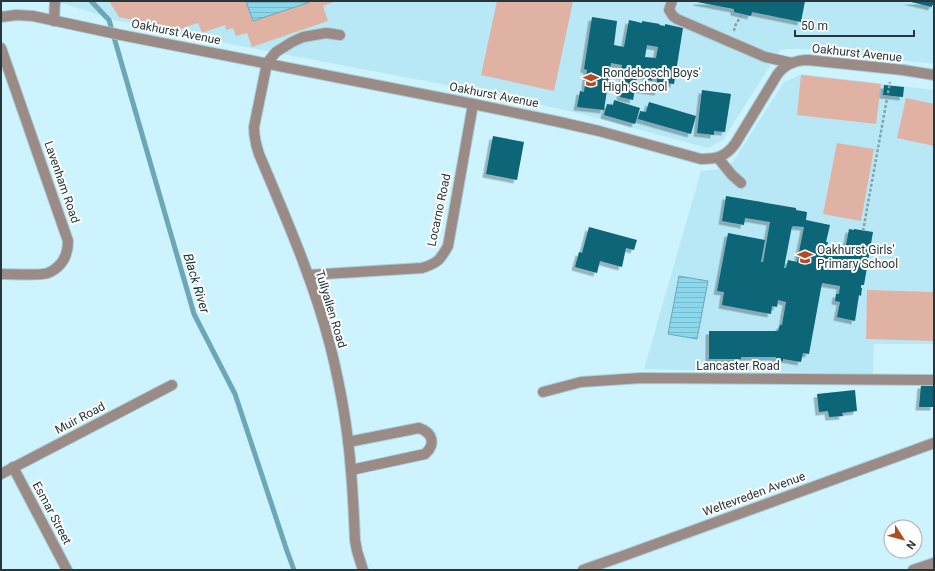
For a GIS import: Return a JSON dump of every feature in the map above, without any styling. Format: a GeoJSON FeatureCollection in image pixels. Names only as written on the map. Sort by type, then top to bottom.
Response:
{"type":"FeatureCollection","features":[{"type":"Feature","properties":{"kind":"street"},"geometry":{"type":"LineString","coordinates":[[54,21],[55,1]]}},
{"type":"Feature","properties":{"kind":"street"},"geometry":{"type":"LineString","coordinates":[[672,1],[669,10],[677,19],[732,41],[765,57],[792,63]]}},
{"type":"Feature","properties":{"kind":"street","name":"Oakhurst Avenue"},"geometry":{"type":"LineString","coordinates":[[1,17],[16,15],[33,16],[121,35],[555,121],[599,131],[701,159],[718,158]]}},
{"type":"Feature","properties":{"kind":"street"},"geometry":{"type":"LineString","coordinates":[[267,63],[276,52],[303,37],[326,33],[340,36]]}},
{"type":"Feature","properties":{"kind":"street","name":"Lavenham Road"},"geometry":{"type":"LineString","coordinates":[[1,48],[68,240],[68,249],[64,260],[57,268],[47,273],[1,274]]}},
{"type":"Feature","properties":{"kind":"street","name":"Oakhurst Avenue"},"geometry":{"type":"LineString","coordinates":[[792,63],[808,60],[934,75]]}},
{"type":"Feature","properties":{"kind":"street","name":"Tullyallen Road"},"geometry":{"type":"LineString","coordinates":[[267,63],[254,127],[256,144],[308,275],[330,345],[348,442],[355,540],[362,570]]}},
{"type":"Feature","properties":{"kind":"street"},"geometry":{"type":"LineString","coordinates":[[741,183],[732,175],[718,158],[729,151],[735,144],[777,75],[792,63]]}},
{"type":"Feature","properties":{"kind":"street","name":"Locarno Road"},"geometry":{"type":"LineString","coordinates":[[308,275],[422,268],[433,264],[442,257],[448,246],[473,104]]}},
{"type":"Feature","properties":{"kind":"street","name":"Lancaster Road"},"geometry":{"type":"LineString","coordinates":[[543,392],[580,382],[641,378],[934,380]]}},
{"type":"Feature","properties":{"kind":"street","name":"Muir Road"},"geometry":{"type":"LineString","coordinates":[[1,474],[172,385]]}},
{"type":"Feature","properties":{"kind":"street"},"geometry":{"type":"LineString","coordinates":[[348,442],[419,428],[430,434],[431,442],[430,450],[425,454],[351,470]]}},
{"type":"Feature","properties":{"kind":"street","name":"Weltevreden Avenue"},"geometry":{"type":"LineString","coordinates":[[582,570],[934,442]]}},
{"type":"Feature","properties":{"kind":"street","name":"Esmar Street"},"geometry":{"type":"LineString","coordinates":[[14,468],[67,570]]}},
{"type":"Feature","properties":{"kind":"street"},"geometry":{"type":"LineString","coordinates":[[913,570],[934,563]]}},
{"type":"Feature","properties":{"kind":"path"},"geometry":{"type":"LineString","coordinates":[[732,41],[735,26],[742,14]]}},
{"type":"Feature","properties":{"kind":"path"},"geometry":{"type":"LineString","coordinates":[[863,230],[893,69]]}},
{"type":"Feature","properties":{"kind":"shaded area","name":"Rondebosch Boys' High School"},"geometry":{"type":"Polygon","coordinates":[[[46,1],[934,1],[934,64],[806,49],[780,50],[723,140],[708,148],[578,113],[478,91],[236,45],[115,20],[65,4],[46,1]]]}},
{"type":"Feature","properties":{"kind":"shaded area"},"geometry":{"type":"Polygon","coordinates":[[[109,1],[334,2],[323,6],[328,21],[252,47],[247,33],[236,36],[233,28],[226,30],[225,25],[202,33],[198,23],[177,30],[119,17],[109,1]]]}},
{"type":"Feature","properties":{"kind":"shaded area"},"geometry":{"type":"Polygon","coordinates":[[[246,1],[309,1],[310,2],[253,21],[246,1]]]}},
{"type":"Feature","properties":{"kind":"shaded area"},"geometry":{"type":"Polygon","coordinates":[[[497,1],[573,1],[554,91],[481,75],[497,1]]]}},
{"type":"Feature","properties":{"kind":"shaded area","name":"Oakhurst Girls' Primary School"},"geometry":{"type":"Polygon","coordinates":[[[802,74],[934,90],[934,344],[874,344],[873,374],[644,369],[701,171],[722,169],[733,162],[784,82],[802,74]]]}},
{"type":"Feature","properties":{"kind":"shaded area"},"geometry":{"type":"Polygon","coordinates":[[[801,75],[881,84],[876,124],[797,115],[801,75]]]}},
{"type":"Feature","properties":{"kind":"shaded area"},"geometry":{"type":"Polygon","coordinates":[[[906,98],[934,104],[934,146],[897,138],[906,98]]]}},
{"type":"Feature","properties":{"kind":"shaded area"},"geometry":{"type":"Polygon","coordinates":[[[837,143],[874,149],[861,221],[823,214],[837,143]]]}},
{"type":"Feature","properties":{"kind":"shaded area"},"geometry":{"type":"Polygon","coordinates":[[[679,276],[708,281],[697,339],[668,334],[679,276]]]}},
{"type":"Feature","properties":{"kind":"shaded area"},"geometry":{"type":"Polygon","coordinates":[[[867,290],[934,292],[934,341],[866,339],[867,290]]]}},
{"type":"Feature","properties":{"kind":"building"},"geometry":{"type":"Polygon","coordinates":[[[697,1],[805,1],[801,22],[752,12],[751,16],[734,12],[734,9],[697,1]]]}},
{"type":"Feature","properties":{"kind":"building"},"geometry":{"type":"Polygon","coordinates":[[[907,1],[934,1],[934,3],[932,7],[907,1]]]}},
{"type":"Feature","properties":{"kind":"building"},"geometry":{"type":"Polygon","coordinates":[[[592,17],[617,21],[614,45],[624,47],[629,20],[665,26],[665,24],[683,28],[674,84],[657,82],[657,78],[652,77],[652,81],[648,80],[648,77],[638,75],[636,82],[660,86],[658,92],[635,89],[633,100],[620,97],[623,76],[620,76],[622,65],[611,63],[604,110],[577,107],[580,91],[584,92],[587,70],[584,69],[592,17]],[[647,45],[645,57],[656,58],[658,47],[647,45]]]}},
{"type":"Feature","properties":{"kind":"building"},"geometry":{"type":"Polygon","coordinates":[[[884,85],[904,87],[903,97],[883,95],[884,85]]]}},
{"type":"Feature","properties":{"kind":"building"},"geometry":{"type":"Polygon","coordinates":[[[702,90],[731,94],[725,132],[714,131],[714,135],[697,133],[702,90]]]}},
{"type":"Feature","properties":{"kind":"building"},"geometry":{"type":"Polygon","coordinates":[[[614,100],[640,108],[635,124],[604,115],[607,104],[613,105],[614,100]]]}},
{"type":"Feature","properties":{"kind":"building"},"geometry":{"type":"Polygon","coordinates":[[[649,102],[696,116],[691,134],[638,119],[640,111],[646,112],[649,102]]]}},
{"type":"Feature","properties":{"kind":"building"},"geometry":{"type":"Polygon","coordinates":[[[493,136],[524,142],[517,180],[486,174],[493,136]]]}},
{"type":"Feature","properties":{"kind":"building"},"geometry":{"type":"Polygon","coordinates":[[[726,196],[796,208],[796,210],[807,212],[806,220],[830,225],[825,253],[844,256],[849,229],[873,232],[864,285],[861,285],[861,296],[859,295],[855,321],[837,317],[840,302],[835,301],[836,294],[839,294],[840,286],[822,283],[809,354],[803,353],[801,362],[783,359],[783,361],[776,360],[776,357],[709,359],[709,331],[778,331],[780,325],[782,325],[786,302],[778,300],[777,307],[772,306],[771,314],[722,305],[724,292],[717,291],[728,233],[765,240],[761,262],[763,262],[770,222],[745,218],[744,225],[722,221],[726,196]],[[792,226],[784,268],[786,268],[788,260],[797,262],[804,227],[792,226]]]}},
{"type":"Feature","properties":{"kind":"building"},"geometry":{"type":"Polygon","coordinates":[[[589,227],[637,240],[634,250],[626,248],[622,267],[600,261],[597,273],[575,267],[579,252],[582,253],[589,227]]]}},
{"type":"Feature","properties":{"kind":"building"},"geometry":{"type":"Polygon","coordinates":[[[921,385],[934,385],[934,407],[919,407],[921,385]]]}},
{"type":"Feature","properties":{"kind":"building"},"geometry":{"type":"Polygon","coordinates":[[[855,390],[857,411],[842,413],[843,416],[829,417],[828,411],[819,412],[817,394],[855,390]]]}},
{"type":"Feature","properties":{"kind":"waterway","name":"Black River"},"geometry":{"type":"LineString","coordinates":[[91,1],[109,20],[194,314],[235,394],[294,570]]}},
{"type":"Feature","properties":{"kind":"place","name":"Rondebosch Boys' High School"},"geometry":{"type":"Point","coordinates":[591,80]}},
{"type":"Feature","properties":{"kind":"place","name":"Oakhurst Girls' Primary School"},"geometry":{"type":"Point","coordinates":[805,257]}}]}
